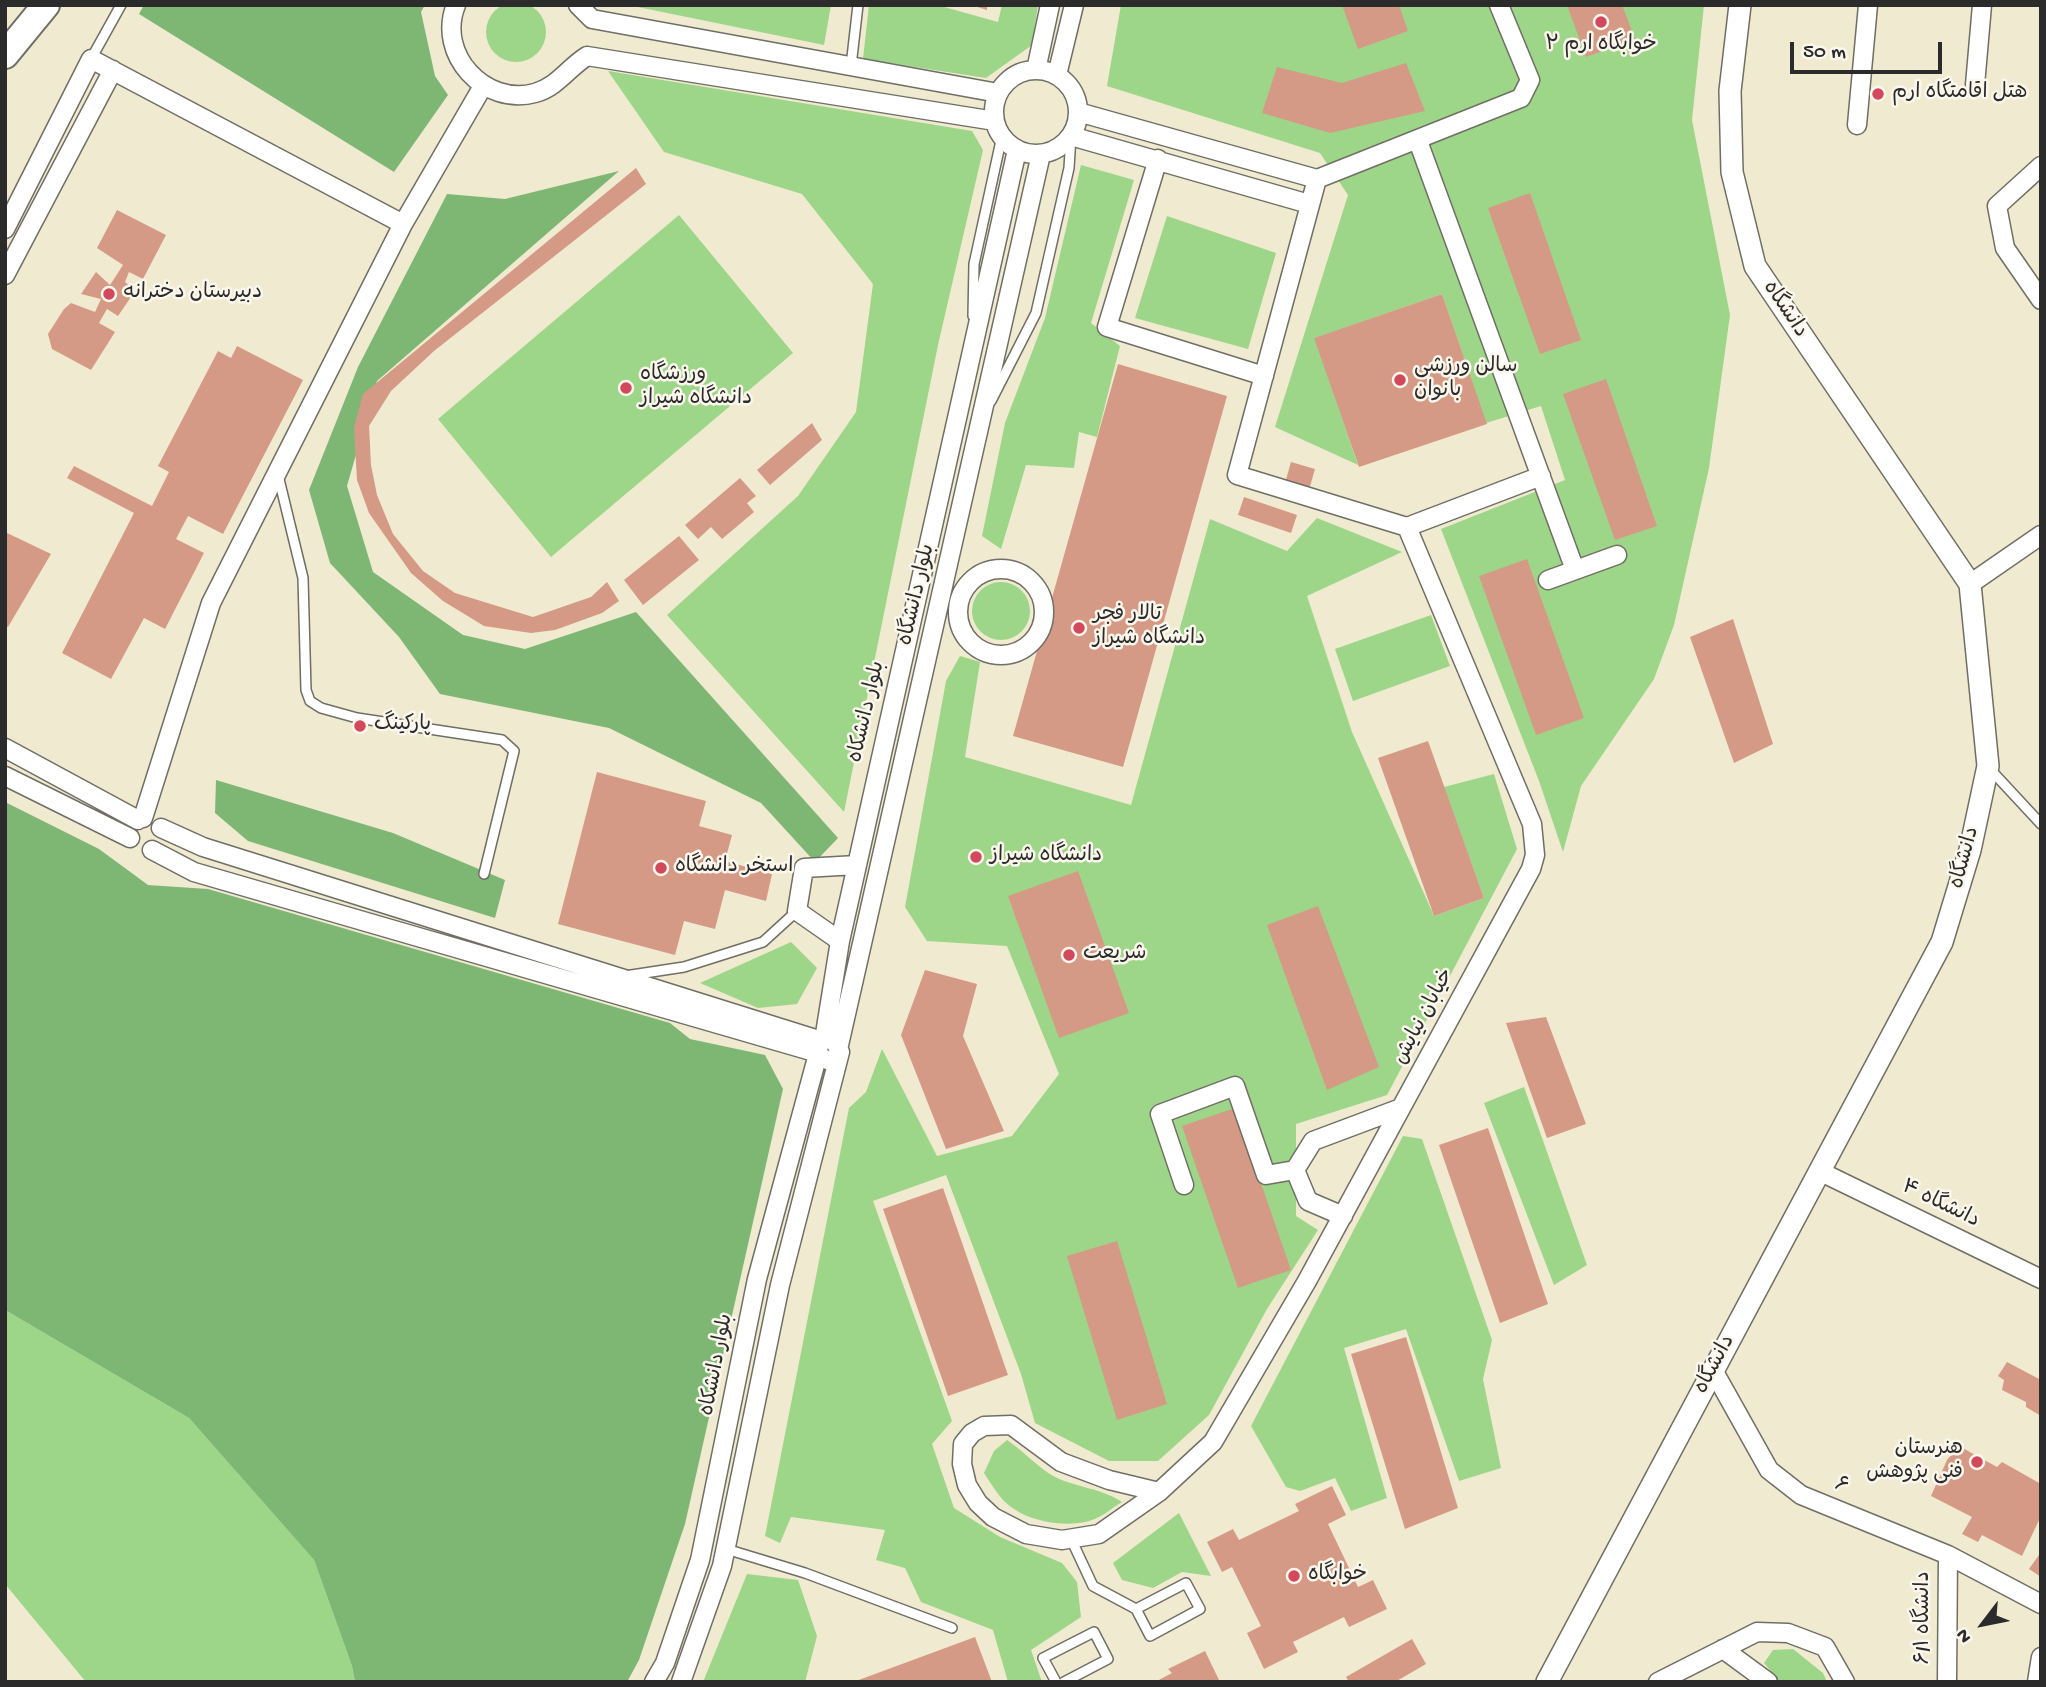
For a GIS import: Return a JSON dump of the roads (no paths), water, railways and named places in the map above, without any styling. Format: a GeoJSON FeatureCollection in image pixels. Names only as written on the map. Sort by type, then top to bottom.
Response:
{"type":"FeatureCollection","features":[{"type":"Feature","properties":{"kind":"main road"},"geometry":{"type":"LineString","coordinates":[[5,55],[47,5]]}},
{"type":"Feature","properties":{"kind":"street"},"geometry":{"type":"LineString","coordinates":[[456,5],[452,29],[454,46],[460,61],[484,86],[499,93],[533,94],[549,88],[587,56],[998,128],[1017,150],[1041,154],[1063,145],[1071,136],[1079,112],[1072,91],[1057,75],[1036,70],[1014,76],[998,93],[998,128]]}},
{"type":"Feature","properties":{"kind":"street"},"geometry":{"type":"LineString","coordinates":[[579,5],[592,19],[998,93]]}},
{"type":"Feature","properties":{"kind":"street"},"geometry":{"type":"LineString","coordinates":[[1036,70],[1050,5]]}},
{"type":"Feature","properties":{"kind":"street"},"geometry":{"type":"LineString","coordinates":[[1057,75],[1074,5]]}},
{"type":"Feature","properties":{"kind":"street"},"geometry":{"type":"LineString","coordinates":[[1079,112],[1317,179],[1521,98],[1530,80],[1499,5]]}},
{"type":"Feature","properties":{"kind":"street","name":"دانشگاه"},"geometry":{"type":"LineString","coordinates":[[1547,1682],[1942,942],[1970,850],[1988,766],[1970,584],[1755,266],[1732,172],[1731,91],[1740,5]]}},
{"type":"Feature","properties":{"kind":"street"},"geometry":{"type":"LineString","coordinates":[[1857,125],[1868,5]]}},
{"type":"Feature","properties":{"kind":"street"},"geometry":{"type":"LineString","coordinates":[[1975,85],[1982,5]]}},
{"type":"Feature","properties":{"kind":"street"},"geometry":{"type":"LineString","coordinates":[[5,229],[91,59],[403,224]]}},
{"type":"Feature","properties":{"kind":"street"},"geometry":{"type":"LineString","coordinates":[[5,275],[113,70]]}},
{"type":"Feature","properties":{"kind":"street"},"geometry":{"type":"LineString","coordinates":[[130,838],[131,828],[141,819],[211,603],[403,224],[484,86]]}},
{"type":"Feature","properties":{"kind":"street"},"geometry":{"type":"LineString","coordinates":[[1071,136],[1309,204]]}},
{"type":"Feature","properties":{"kind":"street"},"geometry":{"type":"LineString","coordinates":[[1418,141],[1575,570]]}},
{"type":"Feature","properties":{"kind":"street","name":"بلوار دانشکاه"},"geometry":{"type":"LineString","coordinates":[[681,1682],[726,1549],[826,1049],[840,941],[1017,150]]}},
{"type":"Feature","properties":{"kind":"street","name":"بلوار دانشگاه"},"geometry":{"type":"LineString","coordinates":[[826,1049],[982,418],[1041,154]]}},
{"type":"Feature","properties":{"kind":"street"},"geometry":{"type":"LineString","coordinates":[[1158,159],[1107,327],[1264,376]]}},
{"type":"Feature","properties":{"kind":"street"},"geometry":{"type":"LineString","coordinates":[[2041,166],[1997,206],[2005,248],[2041,300]]}},
{"type":"Feature","properties":{"kind":"street"},"geometry":{"type":"LineString","coordinates":[[1317,179],[1237,475],[1407,527],[1541,476]]}},
{"type":"Feature","properties":{"kind":"street","name":"خیابان نیایش"},"geometry":{"type":"LineString","coordinates":[[1071,1539],[1098,1534],[1159,1492],[1213,1442],[1343,1216],[1531,869],[1535,855],[1532,824],[1407,527]]}},
{"type":"Feature","properties":{"kind":"street"},"geometry":{"type":"LineString","coordinates":[[1970,584],[2041,535]]}},
{"type":"Feature","properties":{"kind":"street"},"geometry":{"type":"LineString","coordinates":[[1548,580],[1617,555]]}},
{"type":"Feature","properties":{"kind":"street"},"geometry":{"type":"LineString","coordinates":[[1013,571],[1035,586],[1044,610],[1043,624],[1037,638],[1026,648],[1012,654],[997,655],[983,651],[971,643],[962,630],[958,616],[960,601],[974,579],[986,572],[1013,571]]}},
{"type":"Feature","properties":{"kind":"street"},"geometry":{"type":"LineString","coordinates":[[5,748],[141,819],[154,820],[161,828],[203,847],[617,977],[742,1024]]}},
{"type":"Feature","properties":{"kind":"street"},"geometry":{"type":"LineString","coordinates":[[5,776],[130,838],[141,850],[152,850],[194,872],[826,1049]]}},
{"type":"Feature","properties":{"kind":"street"},"geometry":{"type":"LineString","coordinates":[[152,850],[162,838],[161,828]]}},
{"type":"Feature","properties":{"kind":"street"},"geometry":{"type":"LineString","coordinates":[[840,941],[797,911],[804,867],[857,864]]}},
{"type":"Feature","properties":{"kind":"street","name":"بلوار دانشکاه"},"geometry":{"type":"LineString","coordinates":[[654,1682],[665,1663],[700,1560],[757,1279],[826,1049]]}},
{"type":"Feature","properties":{"kind":"street"},"geometry":{"type":"LineString","coordinates":[[1184,1185],[1160,1114],[1235,1086],[1266,1175],[1296,1170]]}},
{"type":"Feature","properties":{"kind":"street"},"geometry":{"type":"LineString","coordinates":[[1296,1170],[1313,1141],[1401,1108]]}},
{"type":"Feature","properties":{"kind":"street"},"geometry":{"type":"LineString","coordinates":[[1296,1170],[1308,1201],[1343,1216]]}},
{"type":"Feature","properties":{"kind":"street","name":"۴ دانشگاه"},"geometry":{"type":"LineString","coordinates":[[1819,1171],[2041,1279]]}},
{"type":"Feature","properties":{"kind":"street","name":"۶"},"geometry":{"type":"LineString","coordinates":[[1713,1370],[1769,1470],[1801,1495],[1948,1555],[2041,1604]]}},
{"type":"Feature","properties":{"kind":"street"},"geometry":{"type":"LineString","coordinates":[[1071,1539],[1026,1534],[993,1517],[978,1503],[967,1485],[962,1464],[963,1444],[972,1433],[998,1423],[1012,1425],[1060,1462],[1109,1480],[1159,1492]]}},
{"type":"Feature","properties":{"kind":"street","name":"۶/۱ دانشگاه"},"geometry":{"type":"LineString","coordinates":[[1947,1682],[1948,1555]]}},
{"type":"Feature","properties":{"kind":"street"},"geometry":{"type":"LineString","coordinates":[[1658,1682],[1757,1632],[1788,1633],[1825,1647],[1845,1682]]}},
{"type":"Feature","properties":{"kind":"street"},"geometry":{"type":"LineString","coordinates":[[1723,1648],[1769,1682]]}},
{"type":"Feature","properties":{"kind":"street"},"geometry":{"type":"LineString","coordinates":[[2037,1682],[2041,1657]]}},
{"type":"Feature","properties":{"kind":"lane"},"geometry":{"type":"LineString","coordinates":[[91,59],[121,5]]}},
{"type":"Feature","properties":{"kind":"lane"},"geometry":{"type":"LineString","coordinates":[[851,66],[858,5]]}},
{"type":"Feature","properties":{"kind":"lane"},"geometry":{"type":"LineString","coordinates":[[973,347],[974,264],[998,128]]}},
{"type":"Feature","properties":{"kind":"lane"},"geometry":{"type":"LineString","coordinates":[[982,418],[1036,313],[1069,168],[1071,136]]}},
{"type":"Feature","properties":{"kind":"lane"},"geometry":{"type":"LineString","coordinates":[[277,470],[303,578],[306,690],[310,701],[321,708],[357,718],[502,740],[514,751],[484,874]]}},
{"type":"Feature","properties":{"kind":"lane"},"geometry":{"type":"LineString","coordinates":[[1988,766],[2041,824]]}},
{"type":"Feature","properties":{"kind":"lane"},"geometry":{"type":"LineString","coordinates":[[617,977],[684,967],[723,957],[763,942],[797,911]]}},
{"type":"Feature","properties":{"kind":"lane"},"geometry":{"type":"LineString","coordinates":[[1071,1539],[1093,1586],[1136,1609],[1150,1636],[1200,1609],[1186,1583],[1136,1609]]}},
{"type":"Feature","properties":{"kind":"lane"},"geometry":{"type":"LineString","coordinates":[[726,1549],[805,1573],[951,1628]]}},
{"type":"Feature","properties":{"kind":"lane"},"geometry":{"type":"LineString","coordinates":[[1056,1682],[1043,1658],[1094,1632],[1108,1659],[1064,1682]]}},
{"type":"Feature","properties":{"kind":"place","name":"خوابگاه ارم ۲"},"geometry":{"type":"Point","coordinates":[1601,22]}},
{"type":"Feature","properties":{"kind":"place","name":"هتل اقامتگاه ارم"},"geometry":{"type":"Point","coordinates":[1878,94]}},
{"type":"Feature","properties":{"kind":"place","name":"دبیرستان دخترانه"},"geometry":{"type":"Point","coordinates":[109,294]}},
{"type":"Feature","properties":{"kind":"place","name":"سالن ورزشی بانوان"},"geometry":{"type":"Point","coordinates":[1400,380]}},
{"type":"Feature","properties":{"kind":"place","name":"ورزشگاه دانشگاه شیراز"},"geometry":{"type":"Point","coordinates":[626,388]}},
{"type":"Feature","properties":{"kind":"place","name":"تالار فجر دانشگاه شیراز"},"geometry":{"type":"Point","coordinates":[1079,628]}},
{"type":"Feature","properties":{"kind":"place","name":"پارکینگ"},"geometry":{"type":"Point","coordinates":[360,726]}},
{"type":"Feature","properties":{"kind":"place","name":"دانشگاه شیراز"},"geometry":{"type":"Point","coordinates":[976,857]}},
{"type":"Feature","properties":{"kind":"place","name":"استخر دانشگاه"},"geometry":{"type":"Point","coordinates":[661,868]}},
{"type":"Feature","properties":{"kind":"place","name":"شریعت"},"geometry":{"type":"Point","coordinates":[1069,955]}},
{"type":"Feature","properties":{"kind":"place","name":"هنرستان فنی پژوهش"},"geometry":{"type":"Point","coordinates":[1977,1462]}},
{"type":"Feature","properties":{"kind":"place","name":"خوابگاه"},"geometry":{"type":"Point","coordinates":[1294,1576]}}]}
